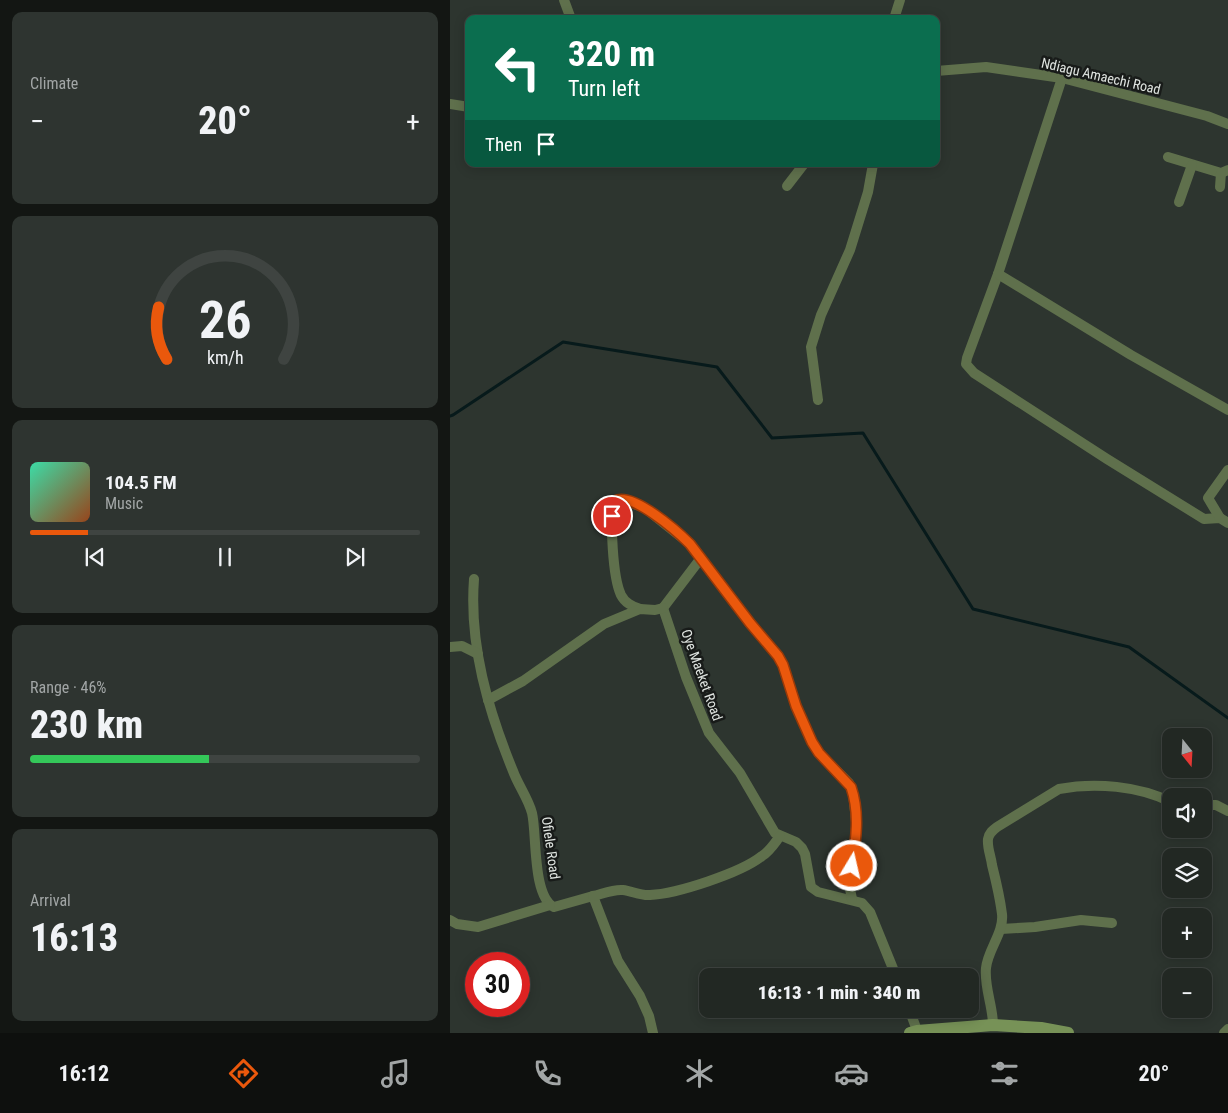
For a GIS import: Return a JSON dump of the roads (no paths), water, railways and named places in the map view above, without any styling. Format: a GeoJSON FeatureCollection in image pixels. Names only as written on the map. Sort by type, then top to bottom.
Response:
{"type":"FeatureCollection","features":[{"type":"Feature","properties":{"kind":"main road"},"geometry":{"type":"LineString","coordinates":[[915,1032],[994,1025],[1041,1028],[1068,1033]]}},
{"type":"Feature","properties":{"kind":"street"},"geometry":{"type":"LineString","coordinates":[[564,0],[570,15]]}},
{"type":"Feature","properties":{"kind":"street"},"geometry":{"type":"LineString","coordinates":[[895,15],[900,0]]}},
{"type":"Feature","properties":{"kind":"street","name":"Ndiagu Amaechi Road"},"geometry":{"type":"LineString","coordinates":[[940,72],[986,67],[1062,78],[1207,116],[1228,124]]}},
{"type":"Feature","properties":{"kind":"street"},"geometry":{"type":"LineString","coordinates":[[1062,78],[998,274],[966,364],[974,373],[1204,519],[1224,521]]}},
{"type":"Feature","properties":{"kind":"street"},"geometry":{"type":"LineString","coordinates":[[450,104],[465,106]]}},
{"type":"Feature","properties":{"kind":"street"},"geometry":{"type":"LineString","coordinates":[[1168,157],[1192,165],[1225,171],[1220,187]]}},
{"type":"Feature","properties":{"kind":"street"},"geometry":{"type":"LineString","coordinates":[[1179,202],[1192,165]]}},
{"type":"Feature","properties":{"kind":"street"},"geometry":{"type":"LineString","coordinates":[[787,186],[802,167]]}},
{"type":"Feature","properties":{"kind":"street"},"geometry":{"type":"LineString","coordinates":[[818,400],[811,347],[820,315],[850,250],[868,192],[873,167]]}},
{"type":"Feature","properties":{"kind":"street"},"geometry":{"type":"LineString","coordinates":[[998,274],[1131,355],[1228,410]]}},
{"type":"Feature","properties":{"kind":"street"},"geometry":{"type":"LineString","coordinates":[[1224,521],[1208,498],[1228,470]]}},
{"type":"Feature","properties":{"kind":"street"},"geometry":{"type":"LineString","coordinates":[[701,558],[663,608],[655,610],[640,608],[626,602],[618,587],[611,529],[614,506],[618,499],[625,499],[645,508],[680,534],[701,558],[750,623],[778,656],[783,665],[796,706],[812,742],[819,753],[851,787],[853,793],[857,830],[849,884],[852,899]]}},
{"type":"Feature","properties":{"kind":"street","name":"Ofiele Road"},"geometry":{"type":"LineString","coordinates":[[474,579],[472,600],[474,630],[488,700],[496,728],[533,816],[536,864],[545,896],[550,906]]}},
{"type":"Feature","properties":{"kind":"street"},"geometry":{"type":"LineString","coordinates":[[488,700],[523,681],[604,624],[640,608]]}},
{"type":"Feature","properties":{"kind":"street","name":"Oye Maeket Road"},"geometry":{"type":"LineString","coordinates":[[663,608],[705,726],[740,773],[775,833],[796,842],[802,848],[805,854],[811,887],[814,890],[862,903],[870,912],[893,968]]}},
{"type":"Feature","properties":{"kind":"street"},"geometry":{"type":"LineString","coordinates":[[450,646],[462,646],[478,654]]}},
{"type":"Feature","properties":{"kind":"street"},"geometry":{"type":"LineString","coordinates":[[994,1025],[993,1011],[986,983],[986,968],[988,958],[1001,929],[1002,916],[988,843],[990,833],[1059,789],[1115,785],[1156,794],[1162,797]]}},
{"type":"Feature","properties":{"kind":"street"},"geometry":{"type":"LineString","coordinates":[[1212,805],[1228,811]]}},
{"type":"Feature","properties":{"kind":"street"},"geometry":{"type":"LineString","coordinates":[[450,920],[457,924],[478,927],[550,906],[559,906],[623,890],[647,896],[662,894],[692,886],[742,868],[761,858],[770,850],[780,836]]}},
{"type":"Feature","properties":{"kind":"street"},"geometry":{"type":"LineString","coordinates":[[593,896],[618,961],[640,996],[649,1016],[653,1033]]}},
{"type":"Feature","properties":{"kind":"street"},"geometry":{"type":"LineString","coordinates":[[1001,929],[1081,920],[1112,923]]}},
{"type":"Feature","properties":{"kind":"street"},"geometry":{"type":"LineString","coordinates":[[911,1018],[915,1032]]}},
{"type":"Feature","properties":{"kind":"street"},"geometry":{"type":"LineString","coordinates":[[1224,1033],[1228,1029]]}},
{"type":"Feature","properties":{"kind":"waterway"},"geometry":{"type":"LineString","coordinates":[[450,416],[563,342],[717,367],[772,438],[863,433],[973,609],[1129,647],[1228,718]]}}]}
